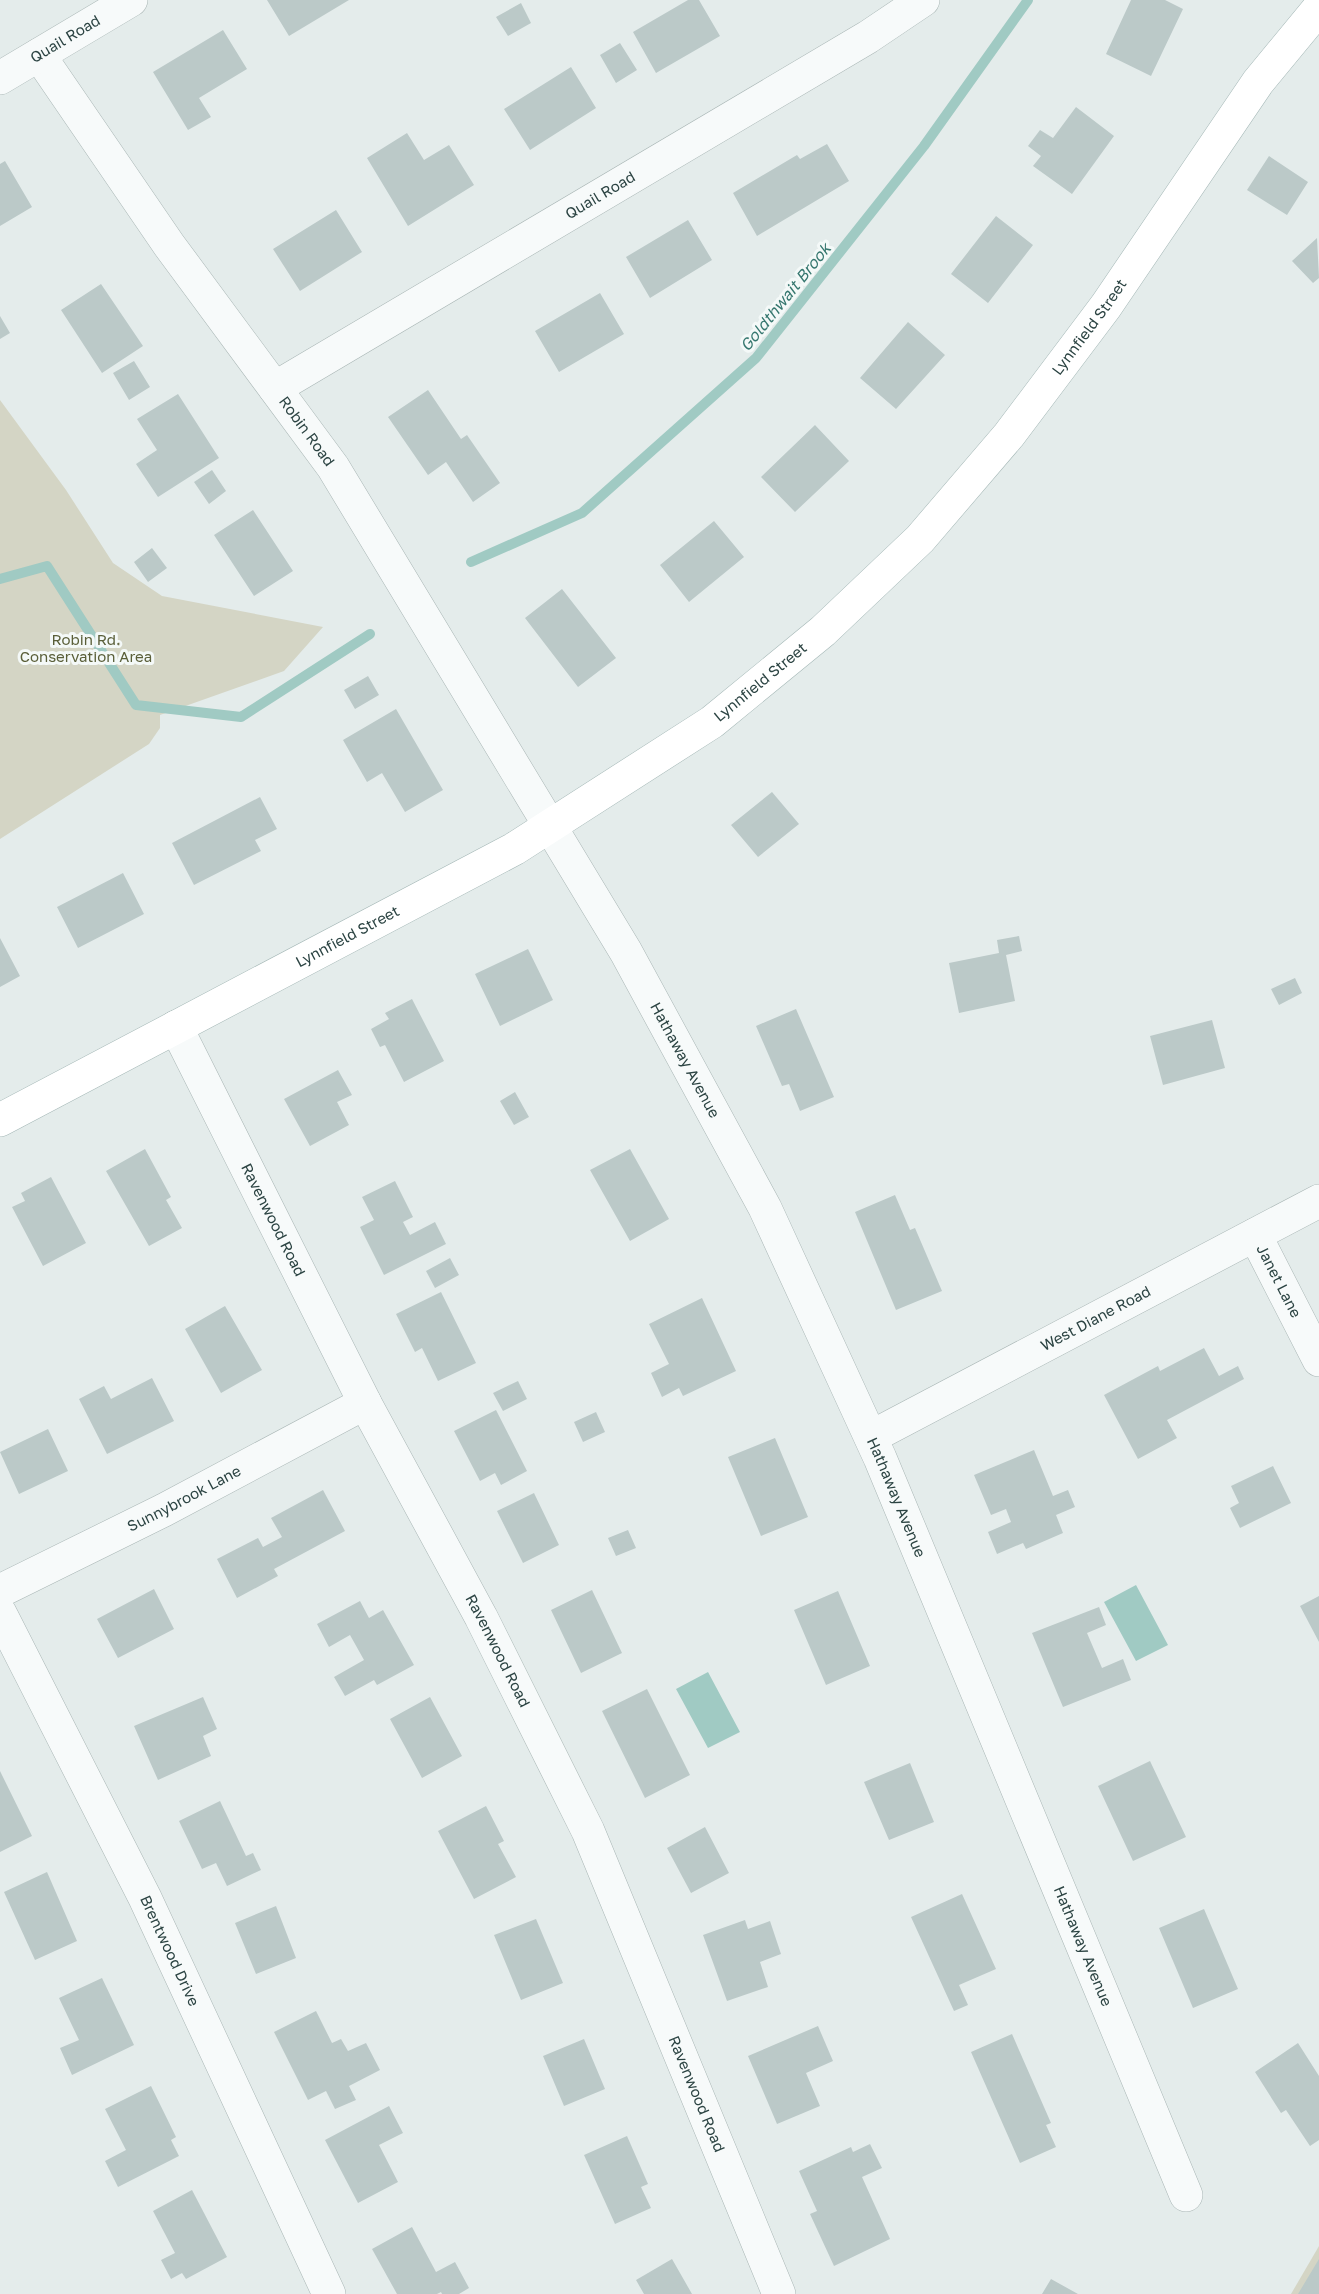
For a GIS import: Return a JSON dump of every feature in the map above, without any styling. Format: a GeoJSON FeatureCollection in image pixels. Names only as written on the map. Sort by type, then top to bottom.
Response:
{"type":"FeatureCollection","features":[{"type":"Feature","properties":{"kind":"main road","name":"Lynnfield Street"},"geometry":{"type":"LineString","coordinates":[[0,1120],[514,849],[712,722],[823,631],[920,539],[1009,435],[1058,373],[1106,306],[1258,82],[1319,8]]}},
{"type":"Feature","properties":{"kind":"street","name":"Quail Road"},"geometry":{"type":"LineString","coordinates":[[0,78],[131,0]]}},
{"type":"Feature","properties":{"kind":"street","name":"Quail Road"},"geometry":{"type":"LineString","coordinates":[[275,388],[868,37],[923,0]]}},
{"type":"Feature","properties":{"kind":"street","name":"Robin Road"},"geometry":{"type":"LineString","coordinates":[[39,55],[169,245],[333,467],[551,825]]}},
{"type":"Feature","properties":{"kind":"street","name":"Hathaway Avenue"},"geometry":{"type":"LineString","coordinates":[[551,825],[626,952],[765,1208],[871,1437],[1186,2195]]}},
{"type":"Feature","properties":{"kind":"street","name":"Ravenwood Road"},"geometry":{"type":"LineString","coordinates":[[176,1027],[366,1403],[481,1617],[588,1831],[779,2294]]}},
{"type":"Feature","properties":{"kind":"street","name":"West Diane Road"},"geometry":{"type":"LineString","coordinates":[[871,1437],[1319,1201]]}},
{"type":"Feature","properties":{"kind":"street","name":"Janet Lane"},"geometry":{"type":"LineString","coordinates":[[1255,1236],[1319,1360]]}},
{"type":"Feature","properties":{"kind":"street","name":"Sunnybrook Lane"},"geometry":{"type":"LineString","coordinates":[[0,1591],[164,1510],[366,1403]]}},
{"type":"Feature","properties":{"kind":"street","name":"Brentwood Drive"},"geometry":{"type":"LineString","coordinates":[[0,1613],[145,1898],[329,2294]]}},
{"type":"Feature","properties":{"kind":"green space","name":"Robin Rd. Conservation Area"},"geometry":{"type":"Polygon","coordinates":[[[0,400],[66,490],[113,563],[162,596],[323,627],[284,671],[160,715],[160,728],[149,744],[0,839],[0,400]]]}},
{"type":"Feature","properties":{"kind":"green space"},"geometry":{"type":"Polygon","coordinates":[[[1319,2246],[1319,2294],[1291,2294],[1319,2246]]]}},
{"type":"Feature","properties":{"kind":"shaded area"},"geometry":{"type":"Polygon","coordinates":[[[1136,1585],[1168,1645],[1136,1661],[1104,1602],[1136,1585]]]}},
{"type":"Feature","properties":{"kind":"shaded area"},"geometry":{"type":"Polygon","coordinates":[[[708,1672],[740,1732],[708,1748],[676,1689],[708,1672]]]}},
{"type":"Feature","properties":{"kind":"building"},"geometry":{"type":"Polygon","coordinates":[[[267,0],[349,0],[289,36],[267,0]]]}},
{"type":"Feature","properties":{"kind":"building"},"geometry":{"type":"Polygon","coordinates":[[[688,0],[699,0],[720,36],[656,73],[633,32],[688,0]]]}},
{"type":"Feature","properties":{"kind":"building"},"geometry":{"type":"Polygon","coordinates":[[[1131,0],[1165,0],[1183,9],[1151,76],[1106,54],[1131,0]]]}},
{"type":"Feature","properties":{"kind":"building"},"geometry":{"type":"Polygon","coordinates":[[[521,3],[531,23],[508,36],[496,17],[521,3]]]}},
{"type":"Feature","properties":{"kind":"building"},"geometry":{"type":"Polygon","coordinates":[[[223,30],[247,69],[199,98],[211,117],[188,130],[153,72],[223,30]]]}},
{"type":"Feature","properties":{"kind":"building"},"geometry":{"type":"Polygon","coordinates":[[[620,43],[637,70],[616,83],[600,55],[620,43]]]}},
{"type":"Feature","properties":{"kind":"building"},"geometry":{"type":"Polygon","coordinates":[[[571,67],[596,108],[530,150],[504,109],[571,67]]]}},
{"type":"Feature","properties":{"kind":"building"},"geometry":{"type":"Polygon","coordinates":[[[1076,107],[1114,136],[1072,194],[1033,166],[1041,156],[1028,146],[1040,130],[1053,138],[1076,107]]]}},
{"type":"Feature","properties":{"kind":"building"},"geometry":{"type":"Polygon","coordinates":[[[407,133],[424,160],[449,145],[474,185],[408,226],[367,158],[407,133]]]}},
{"type":"Feature","properties":{"kind":"building"},"geometry":{"type":"Polygon","coordinates":[[[827,144],[849,181],[757,236],[733,193],[797,155],[800,159],[827,144]]]}},
{"type":"Feature","properties":{"kind":"building"},"geometry":{"type":"Polygon","coordinates":[[[1269,156],[1308,182],[1287,215],[1247,190],[1269,156]]]}},
{"type":"Feature","properties":{"kind":"building"},"geometry":{"type":"Polygon","coordinates":[[[5,161],[32,207],[0,226],[0,164],[5,161]]]}},
{"type":"Feature","properties":{"kind":"building"},"geometry":{"type":"Polygon","coordinates":[[[336,210],[362,252],[300,291],[273,249],[336,210]]]}},
{"type":"Feature","properties":{"kind":"building"},"geometry":{"type":"Polygon","coordinates":[[[996,216],[1033,245],[988,303],[951,274],[996,216]]]}},
{"type":"Feature","properties":{"kind":"building"},"geometry":{"type":"Polygon","coordinates":[[[688,220],[712,260],[650,298],[626,257],[688,220]]]}},
{"type":"Feature","properties":{"kind":"building"},"geometry":{"type":"Polygon","coordinates":[[[1317,238],[1319,278],[1313,283],[1292,261],[1317,238]]]}},
{"type":"Feature","properties":{"kind":"building"},"geometry":{"type":"Polygon","coordinates":[[[101,284],[143,346],[102,373],[61,310],[101,284]]]}},
{"type":"Feature","properties":{"kind":"building"},"geometry":{"type":"Polygon","coordinates":[[[600,293],[624,334],[559,372],[535,331],[600,293]]]}},
{"type":"Feature","properties":{"kind":"building"},"geometry":{"type":"Polygon","coordinates":[[[0,316],[10,333],[0,339],[0,316]]]}},
{"type":"Feature","properties":{"kind":"building"},"geometry":{"type":"Polygon","coordinates":[[[908,322],[945,355],[896,409],[860,378],[908,322]]]}},
{"type":"Feature","properties":{"kind":"building"},"geometry":{"type":"Polygon","coordinates":[[[134,361],[150,387],[129,400],[113,373],[134,361]]]}},
{"type":"Feature","properties":{"kind":"building"},"geometry":{"type":"Polygon","coordinates":[[[428,390],[461,439],[467,435],[500,483],[473,502],[446,462],[428,475],[388,417],[428,390]]]}},
{"type":"Feature","properties":{"kind":"building"},"geometry":{"type":"Polygon","coordinates":[[[178,394],[219,458],[158,497],[136,464],[157,450],[137,419],[178,394]]]}},
{"type":"Feature","properties":{"kind":"building"},"geometry":{"type":"Polygon","coordinates":[[[815,425],[849,461],[795,512],[761,477],[815,425]]]}},
{"type":"Feature","properties":{"kind":"building"},"geometry":{"type":"Polygon","coordinates":[[[212,470],[226,491],[209,504],[194,482],[212,470]]]}},
{"type":"Feature","properties":{"kind":"building"},"geometry":{"type":"Polygon","coordinates":[[[253,510],[293,571],[254,596],[214,535],[253,510]]]}},
{"type":"Feature","properties":{"kind":"building"},"geometry":{"type":"Polygon","coordinates":[[[714,521],[744,557],[689,602],[660,565],[714,521]]]}},
{"type":"Feature","properties":{"kind":"building"},"geometry":{"type":"Polygon","coordinates":[[[152,548],[167,568],[148,582],[134,562],[152,548]]]}},
{"type":"Feature","properties":{"kind":"building"},"geometry":{"type":"Polygon","coordinates":[[[562,589],[616,658],[578,687],[525,618],[562,589]]]}},
{"type":"Feature","properties":{"kind":"building"},"geometry":{"type":"Polygon","coordinates":[[[368,676],[379,695],[355,709],[344,690],[368,676]]]}},
{"type":"Feature","properties":{"kind":"building"},"geometry":{"type":"Polygon","coordinates":[[[396,709],[443,790],[405,812],[382,773],[367,782],[343,740],[396,709]]]}},
{"type":"Feature","properties":{"kind":"building"},"geometry":{"type":"Polygon","coordinates":[[[772,792],[799,824],[758,857],[731,825],[772,792]]]}},
{"type":"Feature","properties":{"kind":"building"},"geometry":{"type":"Polygon","coordinates":[[[260,797],[277,829],[255,840],[261,851],[194,885],[172,843],[260,797]]]}},
{"type":"Feature","properties":{"kind":"building"},"geometry":{"type":"Polygon","coordinates":[[[123,873],[144,914],[78,948],[57,907],[123,873]]]}},
{"type":"Feature","properties":{"kind":"building"},"geometry":{"type":"Polygon","coordinates":[[[1019,936],[1022,951],[1006,955],[1015,1001],[959,1013],[949,963],[999,953],[997,940],[1019,936]]]}},
{"type":"Feature","properties":{"kind":"building"},"geometry":{"type":"Polygon","coordinates":[[[0,938],[20,976],[0,987],[0,938]]]}},
{"type":"Feature","properties":{"kind":"building"},"geometry":{"type":"Polygon","coordinates":[[[528,949],[553,1000],[500,1026],[475,974],[528,949]]]}},
{"type":"Feature","properties":{"kind":"building"},"geometry":{"type":"Polygon","coordinates":[[[1295,978],[1302,993],[1279,1005],[1271,989],[1295,978]]]}},
{"type":"Feature","properties":{"kind":"building"},"geometry":{"type":"Polygon","coordinates":[[[412,999],[444,1061],[404,1082],[385,1045],[380,1047],[371,1029],[389,1019],[385,1013],[412,999]]]}},
{"type":"Feature","properties":{"kind":"building"},"geometry":{"type":"Polygon","coordinates":[[[796,1009],[834,1097],[800,1111],[789,1084],[782,1086],[756,1026],[796,1009]]]}},
{"type":"Feature","properties":{"kind":"building"},"geometry":{"type":"Polygon","coordinates":[[[1212,1020],[1225,1068],[1163,1085],[1150,1036],[1212,1020]]]}},
{"type":"Feature","properties":{"kind":"building"},"geometry":{"type":"Polygon","coordinates":[[[338,1070],[352,1095],[337,1102],[349,1125],[310,1146],[284,1099],[338,1070]]]}},
{"type":"Feature","properties":{"kind":"building"},"geometry":{"type":"Polygon","coordinates":[[[515,1092],[529,1117],[514,1125],[500,1101],[515,1092]]]}},
{"type":"Feature","properties":{"kind":"building"},"geometry":{"type":"Polygon","coordinates":[[[145,1149],[171,1197],[166,1200],[182,1228],[149,1246],[106,1171],[145,1149]]]}},
{"type":"Feature","properties":{"kind":"building"},"geometry":{"type":"Polygon","coordinates":[[[630,1149],[669,1219],[630,1241],[590,1170],[630,1149]]]}},
{"type":"Feature","properties":{"kind":"building"},"geometry":{"type":"Polygon","coordinates":[[[51,1177],[86,1243],[43,1266],[12,1207],[25,1201],[21,1193],[51,1177]]]}},
{"type":"Feature","properties":{"kind":"building"},"geometry":{"type":"Polygon","coordinates":[[[395,1181],[413,1217],[403,1222],[410,1235],[435,1222],[446,1244],[384,1275],[360,1227],[374,1220],[362,1197],[395,1181]]]}},
{"type":"Feature","properties":{"kind":"building"},"geometry":{"type":"Polygon","coordinates":[[[895,1195],[910,1230],[915,1228],[942,1291],[896,1310],[855,1212],[895,1195]]]}},
{"type":"Feature","properties":{"kind":"building"},"geometry":{"type":"Polygon","coordinates":[[[450,1258],[459,1275],[435,1288],[426,1271],[450,1258]]]}},
{"type":"Feature","properties":{"kind":"building"},"geometry":{"type":"Polygon","coordinates":[[[441,1292],[476,1363],[438,1381],[422,1348],[415,1352],[396,1314],[441,1292]]]}},
{"type":"Feature","properties":{"kind":"building"},"geometry":{"type":"Polygon","coordinates":[[[702,1298],[736,1371],[683,1396],[679,1388],[662,1397],[651,1373],[669,1364],[649,1324],[702,1298]]]}},
{"type":"Feature","properties":{"kind":"building"},"geometry":{"type":"Polygon","coordinates":[[[225,1306],[262,1370],[221,1393],[185,1329],[225,1306]]]}},
{"type":"Feature","properties":{"kind":"building"},"geometry":{"type":"Polygon","coordinates":[[[1204,1348],[1219,1376],[1238,1366],[1244,1379],[1167,1420],[1177,1438],[1138,1459],[1104,1395],[1158,1366],[1160,1371],[1204,1348]]]}},
{"type":"Feature","properties":{"kind":"building"},"geometry":{"type":"Polygon","coordinates":[[[152,1378],[174,1421],[107,1454],[79,1399],[104,1386],[111,1399],[152,1378]]]}},
{"type":"Feature","properties":{"kind":"building"},"geometry":{"type":"Polygon","coordinates":[[[518,1381],[527,1399],[503,1411],[493,1393],[518,1381]]]}},
{"type":"Feature","properties":{"kind":"building"},"geometry":{"type":"Polygon","coordinates":[[[496,1410],[527,1471],[501,1485],[495,1473],[480,1481],[454,1431],[496,1410]]]}},
{"type":"Feature","properties":{"kind":"building"},"geometry":{"type":"Polygon","coordinates":[[[596,1412],[605,1432],[583,1442],[574,1422],[596,1412]]]}},
{"type":"Feature","properties":{"kind":"building"},"geometry":{"type":"Polygon","coordinates":[[[48,1429],[68,1471],[19,1494],[0,1452],[48,1429]]]}},
{"type":"Feature","properties":{"kind":"building"},"geometry":{"type":"Polygon","coordinates":[[[775,1438],[808,1517],[761,1536],[728,1457],[775,1438]]]}},
{"type":"Feature","properties":{"kind":"building"},"geometry":{"type":"Polygon","coordinates":[[[1034,1450],[1053,1496],[1068,1490],[1075,1507],[1056,1515],[1063,1533],[1026,1549],[1023,1543],[997,1554],[988,1532],[1011,1522],[1006,1509],[991,1515],[974,1475],[1034,1450]]]}},
{"type":"Feature","properties":{"kind":"building"},"geometry":{"type":"Polygon","coordinates":[[[1273,1466],[1291,1503],[1240,1528],[1230,1508],[1239,1503],[1231,1486],[1273,1466]]]}},
{"type":"Feature","properties":{"kind":"building"},"geometry":{"type":"Polygon","coordinates":[[[323,1490],[345,1531],[274,1569],[278,1576],[237,1598],[217,1559],[258,1538],[263,1547],[282,1537],[271,1518],[323,1490]]]}},
{"type":"Feature","properties":{"kind":"building"},"geometry":{"type":"Polygon","coordinates":[[[534,1493],[559,1545],[523,1563],[497,1511],[534,1493]]]}},
{"type":"Feature","properties":{"kind":"building"},"geometry":{"type":"Polygon","coordinates":[[[628,1530],[636,1548],[616,1556],[608,1538],[628,1530]]]}},
{"type":"Feature","properties":{"kind":"building"},"geometry":{"type":"Polygon","coordinates":[[[154,1589],[174,1629],[118,1658],[97,1619],[154,1589]]]}},
{"type":"Feature","properties":{"kind":"building"},"geometry":{"type":"Polygon","coordinates":[[[592,1590],[622,1653],[581,1673],[551,1610],[592,1590]]]}},
{"type":"Feature","properties":{"kind":"building"},"geometry":{"type":"Polygon","coordinates":[[[838,1591],[870,1666],[826,1685],[794,1610],[838,1591]]]}},
{"type":"Feature","properties":{"kind":"building"},"geometry":{"type":"Polygon","coordinates":[[[1319,1596],[1319,1642],[1300,1606],[1319,1596]]]}},
{"type":"Feature","properties":{"kind":"building"},"geometry":{"type":"Polygon","coordinates":[[[360,1601],[369,1618],[383,1610],[414,1665],[377,1685],[374,1680],[345,1696],[334,1677],[364,1660],[350,1635],[329,1647],[317,1624],[360,1601]]]}},
{"type":"Feature","properties":{"kind":"building"},"geometry":{"type":"Polygon","coordinates":[[[1099,1607],[1106,1625],[1087,1633],[1102,1668],[1123,1659],[1131,1680],[1063,1707],[1032,1633],[1099,1607]]]}},
{"type":"Feature","properties":{"kind":"building"},"geometry":{"type":"Polygon","coordinates":[[[647,1689],[690,1775],[645,1798],[602,1711],[647,1689]]]}},
{"type":"Feature","properties":{"kind":"building"},"geometry":{"type":"Polygon","coordinates":[[[203,1697],[217,1729],[203,1736],[211,1756],[158,1780],[134,1726],[203,1697]]]}},
{"type":"Feature","properties":{"kind":"building"},"geometry":{"type":"Polygon","coordinates":[[[430,1697],[462,1756],[422,1778],[390,1719],[430,1697]]]}},
{"type":"Feature","properties":{"kind":"building"},"geometry":{"type":"Polygon","coordinates":[[[1150,1761],[1186,1837],[1133,1861],[1098,1786],[1150,1761]]]}},
{"type":"Feature","properties":{"kind":"building"},"geometry":{"type":"Polygon","coordinates":[[[910,1763],[934,1822],[889,1840],[864,1782],[910,1763]]]}},
{"type":"Feature","properties":{"kind":"building"},"geometry":{"type":"Polygon","coordinates":[[[0,1771],[32,1836],[0,1852],[0,1771]]]}},
{"type":"Feature","properties":{"kind":"building"},"geometry":{"type":"Polygon","coordinates":[[[220,1801],[246,1856],[253,1853],[261,1870],[227,1886],[216,1863],[202,1869],[179,1821],[220,1801]]]}},
{"type":"Feature","properties":{"kind":"building"},"geometry":{"type":"Polygon","coordinates":[[[486,1806],[504,1841],[498,1844],[516,1877],[474,1899],[438,1831],[486,1806]]]}},
{"type":"Feature","properties":{"kind":"building"},"geometry":{"type":"Polygon","coordinates":[[[705,1827],[729,1873],[691,1893],[667,1848],[705,1827]]]}},
{"type":"Feature","properties":{"kind":"building"},"geometry":{"type":"Polygon","coordinates":[[[47,1872],[77,1941],[35,1960],[4,1892],[47,1872]]]}},
{"type":"Feature","properties":{"kind":"building"},"geometry":{"type":"Polygon","coordinates":[[[962,1894],[996,1969],[959,1985],[968,2005],[954,2011],[911,1917],[962,1894]]]}},
{"type":"Feature","properties":{"kind":"building"},"geometry":{"type":"Polygon","coordinates":[[[276,1906],[296,1958],[256,1974],[235,1923],[276,1906]]]}},
{"type":"Feature","properties":{"kind":"building"},"geometry":{"type":"Polygon","coordinates":[[[1204,1909],[1238,1989],[1193,2008],[1159,1928],[1204,1909]]]}},
{"type":"Feature","properties":{"kind":"building"},"geometry":{"type":"Polygon","coordinates":[[[536,1919],[563,1983],[521,2000],[494,1935],[536,1919]]]}},
{"type":"Feature","properties":{"kind":"building"},"geometry":{"type":"Polygon","coordinates":[[[745,1920],[748,1929],[770,1921],[781,1954],[760,1962],[768,1987],[727,2001],[703,1935],[745,1920]]]}},
{"type":"Feature","properties":{"kind":"building"},"geometry":{"type":"Polygon","coordinates":[[[102,1978],[134,2045],[72,2075],[60,2048],[79,2040],[59,1998],[102,1978]]]}},
{"type":"Feature","properties":{"kind":"building"},"geometry":{"type":"Polygon","coordinates":[[[316,2011],[332,2043],[341,2039],[348,2051],[366,2043],[380,2070],[349,2086],[356,2100],[335,2109],[326,2091],[308,2100],[274,2032],[316,2011]]]}},
{"type":"Feature","properties":{"kind":"building"},"geometry":{"type":"Polygon","coordinates":[[[818,2026],[833,2061],[806,2073],[820,2106],[777,2124],[748,2056],[818,2026]]]}},
{"type":"Feature","properties":{"kind":"building"},"geometry":{"type":"Polygon","coordinates":[[[1012,2034],[1051,2123],[1046,2125],[1056,2147],[1020,2163],[971,2052],[1012,2034]]]}},
{"type":"Feature","properties":{"kind":"building"},"geometry":{"type":"Polygon","coordinates":[[[584,2039],[605,2089],[564,2106],[543,2056],[584,2039]]]}},
{"type":"Feature","properties":{"kind":"building"},"geometry":{"type":"Polygon","coordinates":[[[1298,2043],[1319,2076],[1319,2140],[1310,2146],[1286,2110],[1281,2113],[1255,2072],[1298,2043]]]}},
{"type":"Feature","properties":{"kind":"building"},"geometry":{"type":"Polygon","coordinates":[[[151,2086],[176,2137],[171,2140],[179,2156],[118,2187],[105,2161],[126,2150],[105,2109],[151,2086]]]}},
{"type":"Feature","properties":{"kind":"building"},"geometry":{"type":"Polygon","coordinates":[[[389,2106],[403,2133],[379,2145],[398,2182],[358,2203],[325,2140],[389,2106]]]}},
{"type":"Feature","properties":{"kind":"building"},"geometry":{"type":"Polygon","coordinates":[[[627,2136],[648,2184],[641,2187],[651,2208],[615,2224],[584,2155],[627,2136]]]}},
{"type":"Feature","properties":{"kind":"building"},"geometry":{"type":"Polygon","coordinates":[[[870,2144],[882,2168],[862,2177],[890,2239],[834,2266],[810,2214],[817,2211],[799,2171],[851,2147],[853,2152],[870,2144]]]}},
{"type":"Feature","properties":{"kind":"building"},"geometry":{"type":"Polygon","coordinates":[[[192,2190],[227,2257],[186,2279],[182,2273],[171,2279],[161,2260],[175,2253],[153,2211],[192,2190]]]}},
{"type":"Feature","properties":{"kind":"building"},"geometry":{"type":"Polygon","coordinates":[[[412,2227],[436,2272],[455,2262],[469,2288],[459,2294],[442,2294],[441,2292],[437,2294],[397,2294],[372,2249],[412,2227]]]}},
{"type":"Feature","properties":{"kind":"building"},"geometry":{"type":"Polygon","coordinates":[[[672,2259],[692,2294],[644,2294],[636,2280],[672,2259]]]}},
{"type":"Feature","properties":{"kind":"building"},"geometry":{"type":"Polygon","coordinates":[[[1319,2259],[1319,2294],[1298,2294],[1319,2259]]]}},
{"type":"Feature","properties":{"kind":"building"},"geometry":{"type":"Polygon","coordinates":[[[1051,2279],[1078,2294],[1042,2294],[1051,2279]]]}},
{"type":"Feature","properties":{"kind":"waterway","name":"Goldthwait Brook"},"geometry":{"type":"LineString","coordinates":[[471,562],[582,513],[756,358],[924,146],[1028,0]]}},
{"type":"Feature","properties":{"kind":"waterway","name":"Goldthwait Brook"},"geometry":{"type":"LineString","coordinates":[[0,579],[47,566],[136,705],[241,717],[370,634]]}}]}
